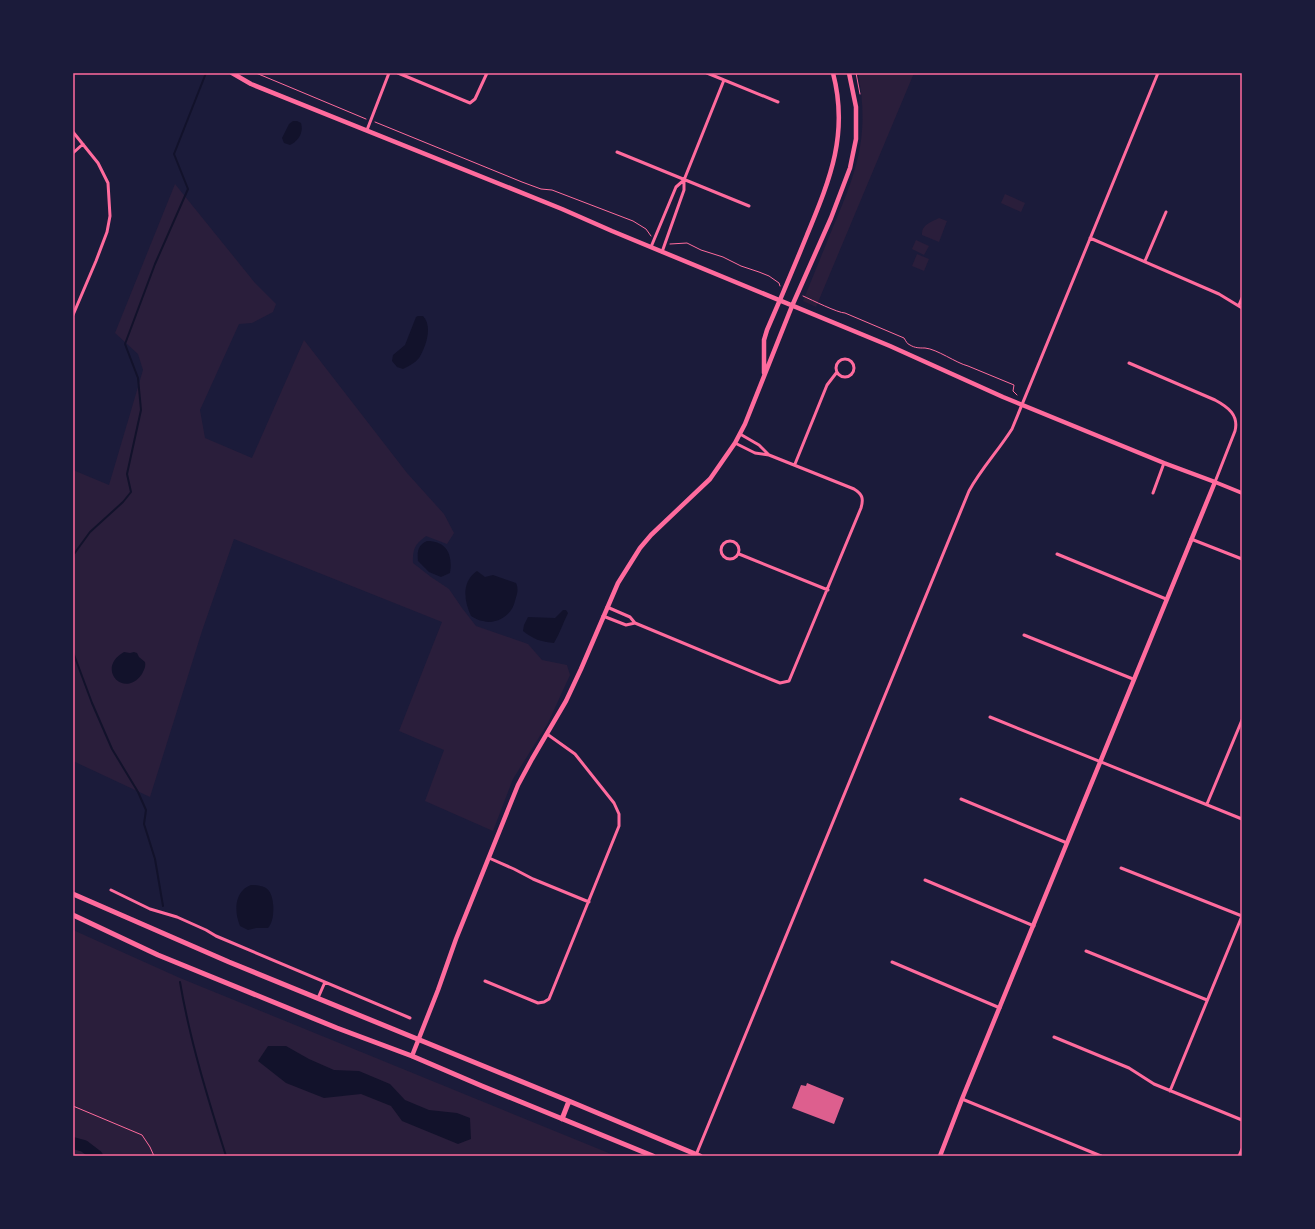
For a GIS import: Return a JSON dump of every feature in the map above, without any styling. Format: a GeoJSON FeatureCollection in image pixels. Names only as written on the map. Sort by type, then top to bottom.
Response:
{"type":"FeatureCollection","features":[{"type":"Feature","properties":{"kind":"main road"},"geometry":{"type":"LineString","coordinates":[[232,73],[251,84],[562,209],[890,346],[1022,405],[1164,464],[1215,482],[1133,679],[940,1156]]}},
{"type":"Feature","properties":{"kind":"main road"},"geometry":{"type":"LineString","coordinates":[[763,378],[764,340],[825,192],[833,167],[839,127],[838,99],[833,73]]}},
{"type":"Feature","properties":{"kind":"main road"},"geometry":{"type":"LineString","coordinates":[[412,1056],[456,939],[518,785],[566,701],[582,669],[618,583],[640,548],[666,520],[710,479],[740,434],[792,306],[831,218],[850,168],[856,139],[856,107],[849,73]]}},
{"type":"Feature","properties":{"kind":"main road"},"geometry":{"type":"LineString","coordinates":[[73,894],[166,935],[569,1101],[698,1156]]}},
{"type":"Feature","properties":{"kind":"main road"},"geometry":{"type":"LineString","coordinates":[[73,915],[158,955],[338,1028],[412,1056],[653,1156]]}},
{"type":"Feature","properties":{"kind":"main road"},"geometry":{"type":"LineString","coordinates":[[562,1119],[569,1101]]}},
{"type":"Feature","properties":{"kind":"street"},"geometry":{"type":"LineString","coordinates":[[367,130],[389,73]]}},
{"type":"Feature","properties":{"kind":"street"},"geometry":{"type":"LineString","coordinates":[[398,73],[470,104],[475,99],[486,73]]}},
{"type":"Feature","properties":{"kind":"street"},"geometry":{"type":"LineString","coordinates":[[707,73],[778,102]]}},
{"type":"Feature","properties":{"kind":"street"},"geometry":{"type":"LineString","coordinates":[[698,1156],[969,491],[978,474],[1012,429],[1158,73]]}},
{"type":"Feature","properties":{"kind":"street"},"geometry":{"type":"LineString","coordinates":[[662,252],[684,190],[684,180],[724,80]]}},
{"type":"Feature","properties":{"kind":"street"},"geometry":{"type":"LineString","coordinates":[[73,132],[98,163],[108,183],[110,216],[107,232],[73,315]]}},
{"type":"Feature","properties":{"kind":"street"},"geometry":{"type":"LineString","coordinates":[[73,153],[83,144]]}},
{"type":"Feature","properties":{"kind":"street"},"geometry":{"type":"LineString","coordinates":[[617,152],[749,206]]}},
{"type":"Feature","properties":{"kind":"street"},"geometry":{"type":"LineString","coordinates":[[651,247],[676,187],[684,180]]}},
{"type":"Feature","properties":{"kind":"street"},"geometry":{"type":"LineString","coordinates":[[1144,261],[1166,212]]}},
{"type":"Feature","properties":{"kind":"street"},"geometry":{"type":"LineString","coordinates":[[1090,238],[1219,294],[1242,308]]}},
{"type":"Feature","properties":{"kind":"street"},"geometry":{"type":"LineString","coordinates":[[1239,305],[1242,298]]}},
{"type":"Feature","properties":{"kind":"street"},"geometry":{"type":"LineString","coordinates":[[73,304],[77,306]]}},
{"type":"Feature","properties":{"kind":"street"},"geometry":{"type":"LineString","coordinates":[[795,464],[827,385],[837,372],[837,363],[842,359],[849,359],[854,365],[854,372],[848,378],[841,377],[837,372]]}},
{"type":"Feature","properties":{"kind":"street"},"geometry":{"type":"LineString","coordinates":[[1129,363],[1215,400],[1225,405],[1231,411],[1237,425],[1236,431],[1215,482],[1242,493]]}},
{"type":"Feature","properties":{"kind":"street"},"geometry":{"type":"LineString","coordinates":[[740,434],[759,444],[769,455]]}},
{"type":"Feature","properties":{"kind":"street"},"geometry":{"type":"LineString","coordinates":[[607,607],[630,616],[635,623],[770,679],[784,683],[789,681],[828,590],[862,502],[861,494],[854,489],[795,464],[769,455],[755,453],[735,443]]}},
{"type":"Feature","properties":{"kind":"street"},"geometry":{"type":"LineString","coordinates":[[1153,493],[1164,464]]}},
{"type":"Feature","properties":{"kind":"street"},"geometry":{"type":"LineString","coordinates":[[1192,539],[1242,559]]}},
{"type":"Feature","properties":{"kind":"street"},"geometry":{"type":"LineString","coordinates":[[726,541],[732,541],[735,542],[739,548],[739,554],[735,558],[729,560],[723,557],[720,548],[726,541]]}},
{"type":"Feature","properties":{"kind":"street"},"geometry":{"type":"LineString","coordinates":[[739,554],[828,590]]}},
{"type":"Feature","properties":{"kind":"street"},"geometry":{"type":"LineString","coordinates":[[1057,554],[1166,599]]}},
{"type":"Feature","properties":{"kind":"street"},"geometry":{"type":"LineString","coordinates":[[603,616],[626,625],[635,623]]}},
{"type":"Feature","properties":{"kind":"street"},"geometry":{"type":"LineString","coordinates":[[1024,635],[1133,679]]}},
{"type":"Feature","properties":{"kind":"street"},"geometry":{"type":"LineString","coordinates":[[990,717],[1242,819]]}},
{"type":"Feature","properties":{"kind":"street"},"geometry":{"type":"LineString","coordinates":[[1207,804],[1242,720]]}},
{"type":"Feature","properties":{"kind":"street"},"geometry":{"type":"LineString","coordinates":[[485,981],[536,1002],[546,1002],[550,998],[620,822],[620,814],[614,804],[574,754],[547,734]]}},
{"type":"Feature","properties":{"kind":"street"},"geometry":{"type":"LineString","coordinates":[[961,799],[1067,843]]}},
{"type":"Feature","properties":{"kind":"street"},"geometry":{"type":"LineString","coordinates":[[489,858],[533,879],[589,902]]}},
{"type":"Feature","properties":{"kind":"street"},"geometry":{"type":"LineString","coordinates":[[1121,868],[1242,916],[1170,1091]]}},
{"type":"Feature","properties":{"kind":"street"},"geometry":{"type":"LineString","coordinates":[[925,880],[1034,926]]}},
{"type":"Feature","properties":{"kind":"street"},"geometry":{"type":"LineString","coordinates":[[112,890],[150,909],[177,917],[216,936],[410,1018]]}},
{"type":"Feature","properties":{"kind":"street"},"geometry":{"type":"LineString","coordinates":[[1086,950],[1207,1000]]}},
{"type":"Feature","properties":{"kind":"street"},"geometry":{"type":"LineString","coordinates":[[892,962],[1000,1008]]}},
{"type":"Feature","properties":{"kind":"street"},"geometry":{"type":"LineString","coordinates":[[318,998],[325,982]]}},
{"type":"Feature","properties":{"kind":"street"},"geometry":{"type":"LineString","coordinates":[[1054,1036],[1129,1068],[1154,1084],[1242,1120]]}},
{"type":"Feature","properties":{"kind":"street"},"geometry":{"type":"LineString","coordinates":[[962,1099],[1101,1156]]}},
{"type":"Feature","properties":{"kind":"street"},"geometry":{"type":"LineString","coordinates":[[1239,1156],[1242,1149]]}},
{"type":"Feature","properties":{"kind":"path"},"geometry":{"type":"LineString","coordinates":[[256,73],[522,182],[541,189],[552,190]]}},
{"type":"Feature","properties":{"kind":"path"},"geometry":{"type":"LineString","coordinates":[[803,296],[834,309],[839,313],[844,313],[904,338],[909,345],[919,349],[926,348],[1014,385],[1012,391],[1017,395]]}},
{"type":"Feature","properties":{"kind":"path"},"geometry":{"type":"LineString","coordinates":[[73,1106],[142,1135],[154,1156]]}},
{"type":"Feature","properties":{"kind":"shaded area"},"geometry":{"type":"Polygon","coordinates":[[[858,73],[914,73],[816,307],[803,301],[849,188],[859,152],[863,115],[858,73]]]}},
{"type":"Feature","properties":{"kind":"shaded area"},"geometry":{"type":"Polygon","coordinates":[[[293,121],[301,123],[302,130],[298,139],[290,145],[284,143],[282,138],[289,124],[293,121]]]}},
{"type":"Feature","properties":{"kind":"shaded area"},"geometry":{"type":"Polygon","coordinates":[[[175,184],[255,283],[276,304],[273,312],[252,323],[239,324],[200,410],[205,438],[252,458],[304,340],[407,473],[444,514],[454,533],[447,544],[426,536],[415,548],[413,563],[449,589],[476,626],[528,644],[542,660],[567,665],[570,675],[548,723],[513,779],[493,831],[425,801],[444,750],[399,731],[442,622],[234,539],[202,631],[150,797],[73,761],[73,470],[109,485],[143,370],[138,354],[115,333],[175,184]]]}},
{"type":"Feature","properties":{"kind":"shaded area"},"geometry":{"type":"Polygon","coordinates":[[[1005,194],[1025,203],[1021,212],[1001,203],[1005,194]]]}},
{"type":"Feature","properties":{"kind":"shaded area"},"geometry":{"type":"Polygon","coordinates":[[[939,218],[947,221],[939,242],[922,235],[925,226],[939,218]]]}},
{"type":"Feature","properties":{"kind":"shaded area"},"geometry":{"type":"Polygon","coordinates":[[[916,240],[929,246],[924,255],[912,249],[916,240]]]}},
{"type":"Feature","properties":{"kind":"shaded area"},"geometry":{"type":"Polygon","coordinates":[[[917,254],[929,259],[924,271],[912,266],[917,254]]]}},
{"type":"Feature","properties":{"kind":"shaded area"},"geometry":{"type":"Polygon","coordinates":[[[423,316],[428,325],[424,348],[419,358],[414,363],[403,369],[397,367],[392,361],[393,355],[405,345],[416,317],[423,316]]]}},
{"type":"Feature","properties":{"kind":"shaded area"},"geometry":{"type":"Polygon","coordinates":[[[427,541],[439,543],[447,550],[451,566],[450,573],[441,577],[429,572],[418,561],[419,549],[422,544],[427,541]]]}},
{"type":"Feature","properties":{"kind":"shaded area"},"geometry":{"type":"Polygon","coordinates":[[[477,571],[485,577],[493,575],[516,583],[517,592],[513,606],[511,611],[503,618],[493,622],[488,622],[471,616],[465,592],[468,581],[477,571]]]}},
{"type":"Feature","properties":{"kind":"shaded area"},"geometry":{"type":"Polygon","coordinates":[[[563,610],[566,610],[568,613],[554,643],[537,640],[523,631],[528,617],[555,618],[563,610]]]}},
{"type":"Feature","properties":{"kind":"shaded area"},"geometry":{"type":"Polygon","coordinates":[[[124,652],[137,653],[145,662],[145,668],[142,674],[135,681],[128,684],[121,683],[115,679],[112,673],[112,666],[116,659],[124,652]]]}},
{"type":"Feature","properties":{"kind":"shaded area"},"geometry":{"type":"Polygon","coordinates":[[[251,885],[266,888],[271,895],[273,915],[268,928],[248,930],[240,926],[236,908],[238,897],[245,888],[251,885]]]}},
{"type":"Feature","properties":{"kind":"shaded area"},"geometry":{"type":"Polygon","coordinates":[[[73,930],[180,978],[616,1156],[73,1156],[73,930]]]}},
{"type":"Feature","properties":{"kind":"shaded area"},"geometry":{"type":"Polygon","coordinates":[[[268,1046],[286,1046],[309,1059],[334,1070],[359,1071],[390,1084],[405,1100],[429,1110],[457,1113],[470,1118],[471,1139],[458,1144],[402,1121],[391,1106],[361,1094],[324,1098],[286,1083],[258,1061],[268,1046]]]}},
{"type":"Feature","properties":{"kind":"building"},"geometry":{"type":"Polygon","coordinates":[[[807,1083],[844,1098],[834,1124],[792,1108],[801,1085],[806,1086],[807,1083]]]}},
{"type":"Feature","properties":{"kind":"waterway"},"geometry":{"type":"LineString","coordinates":[[73,558],[74,554],[90,532],[123,502],[131,492],[127,474],[141,410],[138,378],[125,344],[155,264],[188,189],[174,154],[206,73]]}},
{"type":"Feature","properties":{"kind":"waterway"},"geometry":{"type":"LineString","coordinates":[[73,652],[92,703],[112,749],[138,792],[146,810],[144,824],[155,859],[163,906]]}},
{"type":"Feature","properties":{"kind":"waterway"},"geometry":{"type":"LineString","coordinates":[[180,982],[194,1048],[226,1156]]}},
{"type":"Feature","properties":{"kind":"waterway"},"geometry":{"type":"LineString","coordinates":[[73,1143],[84,1146],[97,1156]]}}]}
